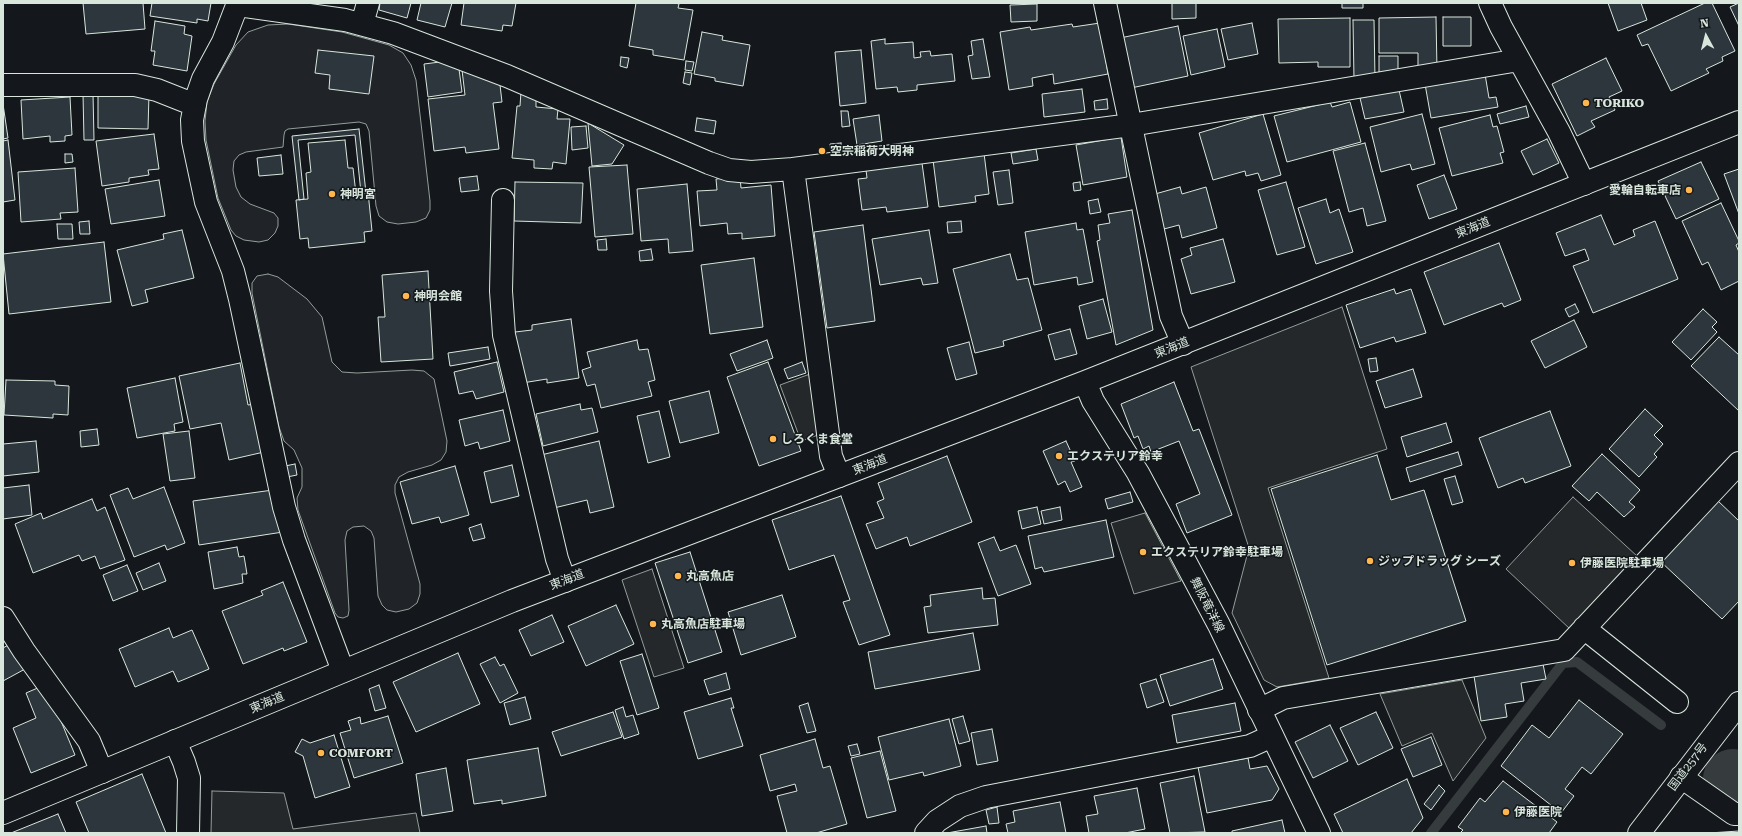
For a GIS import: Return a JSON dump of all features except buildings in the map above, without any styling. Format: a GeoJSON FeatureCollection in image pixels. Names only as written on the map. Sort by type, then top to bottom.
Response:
{"type":"FeatureCollection","features":[{"type":"Feature","properties":{"kind":"main road"},"geometry":{"type":"LineString","coordinates":[[362,24],[368,3]]}},
{"type":"Feature","properties":{"kind":"main road"},"geometry":{"type":"LineString","coordinates":[[1105,3],[1171,316],[1183,344]]}},
{"type":"Feature","properties":{"kind":"main road"},"geometry":{"type":"LineString","coordinates":[[1490,3],[1501,27],[1559,132],[1584,184]]}},
{"type":"Feature","properties":{"kind":"main road"},"geometry":{"type":"LineString","coordinates":[[344,671],[294,540],[284,507],[240,299],[233,271],[213,222],[201,181],[193,141],[192,120],[203,79],[223,42],[238,4],[320,15],[362,24],[393,33],[507,76],[709,163],[729,170],[751,172],[1131,125],[1519,60]]}},
{"type":"Feature","properties":{"kind":"main road"},"geometry":{"type":"LineString","coordinates":[[3,85],[135,85],[157,90],[195,105]]}},
{"type":"Feature","properties":{"kind":"main road","name":"東海道"},"geometry":{"type":"LineString","coordinates":[[3,813],[504,604],[1183,344],[1739,122]]}},
{"type":"Feature","properties":{"kind":"main road"},"geometry":{"type":"LineString","coordinates":[[793,168],[831,456],[839,476]]}},
{"type":"Feature","properties":{"kind":"main road"},"geometry":{"type":"LineString","coordinates":[[503,200],[501,291],[504,335],[557,559],[565,581]]}},
{"type":"Feature","properties":{"kind":"main road","name":"舞阪竜洋線"},"geometry":{"type":"LineString","coordinates":[[1085,382],[1093,401],[1138,473],[1219,626],[1319,833]]}},
{"type":"Feature","properties":{"kind":"main road"},"geometry":{"type":"LineString","coordinates":[[1259,710],[1283,698],[1564,650],[1739,463]]}},
{"type":"Feature","properties":{"kind":"main road"},"geometry":{"type":"LineString","coordinates":[[3,618],[24,651],[89,741],[102,772]]}},
{"type":"Feature","properties":{"kind":"main road"},"geometry":{"type":"LineString","coordinates":[[1584,628],[1678,702]]}},
{"type":"Feature","properties":{"kind":"main road","name":"国道257号"},"geometry":{"type":"LineString","coordinates":[[1639,833],[1739,703]]}},
{"type":"Feature","properties":{"kind":"main road"},"geometry":{"type":"LineString","coordinates":[[926,833],[937,821],[960,806],[986,797],[1250,746],[1272,736]]}},
{"type":"Feature","properties":{"kind":"main road"},"geometry":{"type":"LineString","coordinates":[[175,741],[189,778],[188,833]]}},
{"type":"Feature","properties":{"kind":"main road"},"geometry":{"type":"LineString","coordinates":[[1681,777],[1734,814],[1739,814]]}},
{"type":"Feature","properties":{"kind":"shaded area"},"geometry":{"type":"Polygon","coordinates":[[[288,24],[342,32],[389,45],[403,53],[411,65],[416,80],[430,201],[430,210],[426,218],[416,222],[398,224],[387,222],[379,216],[376,206],[369,131],[366,124],[359,122],[288,129],[285,131],[283,147],[246,152],[239,155],[234,161],[233,170],[236,187],[241,197],[250,204],[274,213],[278,218],[278,226],[275,233],[268,240],[259,242],[244,240],[236,236],[231,230],[218,198],[206,140],[205,121],[207,102],[214,84],[236,45],[248,32],[268,25],[288,24]]]}},
{"type":"Feature","properties":{"kind":"shaded area"},"geometry":{"type":"Polygon","coordinates":[[[268,274],[278,277],[307,299],[322,317],[332,362],[342,372],[357,373],[412,370],[424,371],[434,379],[447,441],[446,452],[441,460],[432,465],[408,472],[399,477],[395,485],[395,493],[420,584],[420,594],[417,603],[409,609],[396,612],[387,610],[382,605],[378,596],[374,538],[371,531],[364,526],[353,527],[347,531],[345,540],[349,610],[348,616],[343,618],[338,617],[335,613],[298,510],[297,498],[302,487],[302,468],[294,450],[284,441],[279,427],[252,293],[252,283],[257,276],[268,274]]]}},
{"type":"Feature","properties":{"kind":"shaded area"},"geometry":{"type":"Polygon","coordinates":[[[1342,307],[1387,449],[1268,488],[1329,678],[1277,687],[1264,680],[1232,613],[1249,548],[1191,367],[1342,307]]]}},
{"type":"Feature","properties":{"kind":"shaded area"},"geometry":{"type":"Polygon","coordinates":[[[810,374],[818,435],[801,441],[780,385],[810,374]]]}},
{"type":"Feature","properties":{"kind":"shaded area","name":"伊藤医院駐車場"},"geometry":{"type":"Polygon","coordinates":[[[1573,497],[1638,557],[1570,629],[1506,569],[1573,497]]]}},
{"type":"Feature","properties":{"kind":"shaded area","name":"エクステリア鈴幸駐車場"},"geometry":{"type":"Polygon","coordinates":[[[1145,513],[1181,581],[1134,594],[1111,523],[1145,513]]]}},
{"type":"Feature","properties":{"kind":"shaded area","name":"丸高魚店駐車場"},"geometry":{"type":"Polygon","coordinates":[[[652,569],[684,668],[654,677],[622,580],[652,569]]]}},
{"type":"Feature","properties":{"kind":"shaded area"},"geometry":{"type":"Polygon","coordinates":[[[1462,680],[1486,738],[1453,781],[1432,733],[1402,746],[1380,694],[1462,680]]]}},
{"type":"Feature","properties":{"kind":"shaded area"},"geometry":{"type":"Polygon","coordinates":[[[212,791],[284,793],[293,829],[416,813],[420,833],[211,833],[212,791]]]}},
{"type":"Feature","properties":{"kind":"waterway"},"geometry":{"type":"LineString","coordinates":[[1431,833],[1563,663],[1577,662],[1661,725]]}},
{"type":"Feature","properties":{"kind":"waterway"},"geometry":{"type":"LineString","coordinates":[[1733,779],[1739,783]]}},
{"type":"Feature","properties":{"kind":"place","name":"TORIKO"},"geometry":{"type":"Point","coordinates":[1586,103]}},
{"type":"Feature","properties":{"kind":"place","name":"空宗稲荷大明神"},"geometry":{"type":"Point","coordinates":[822,151]}},
{"type":"Feature","properties":{"kind":"place","name":"愛輪自転車店"},"geometry":{"type":"Point","coordinates":[1689,190]}},
{"type":"Feature","properties":{"kind":"place","name":"神明宮"},"geometry":{"type":"Point","coordinates":[332,194]}},
{"type":"Feature","properties":{"kind":"place","name":"神明会館"},"geometry":{"type":"Point","coordinates":[406,296]}},
{"type":"Feature","properties":{"kind":"place","name":"しろくま食堂"},"geometry":{"type":"Point","coordinates":[773,439]}},
{"type":"Feature","properties":{"kind":"place","name":"エクステリア鈴幸"},"geometry":{"type":"Point","coordinates":[1059,456]}},
{"type":"Feature","properties":{"kind":"place","name":"エクステリア鈴幸駐車場"},"geometry":{"type":"Point","coordinates":[1143,552]}},
{"type":"Feature","properties":{"kind":"place","name":"ジップドラッグ シーズ"},"geometry":{"type":"Point","coordinates":[1370,561]}},
{"type":"Feature","properties":{"kind":"place","name":"伊藤医院駐車場"},"geometry":{"type":"Point","coordinates":[1572,563]}},
{"type":"Feature","properties":{"kind":"place","name":"丸高魚店"},"geometry":{"type":"Point","coordinates":[678,576]}},
{"type":"Feature","properties":{"kind":"place","name":"丸高魚店駐車場"},"geometry":{"type":"Point","coordinates":[653,624]}},
{"type":"Feature","properties":{"kind":"place","name":"COMFORT"},"geometry":{"type":"Point","coordinates":[321,753]}},
{"type":"Feature","properties":{"kind":"place","name":"伊藤医院"},"geometry":{"type":"Point","coordinates":[1506,812]}}]}
